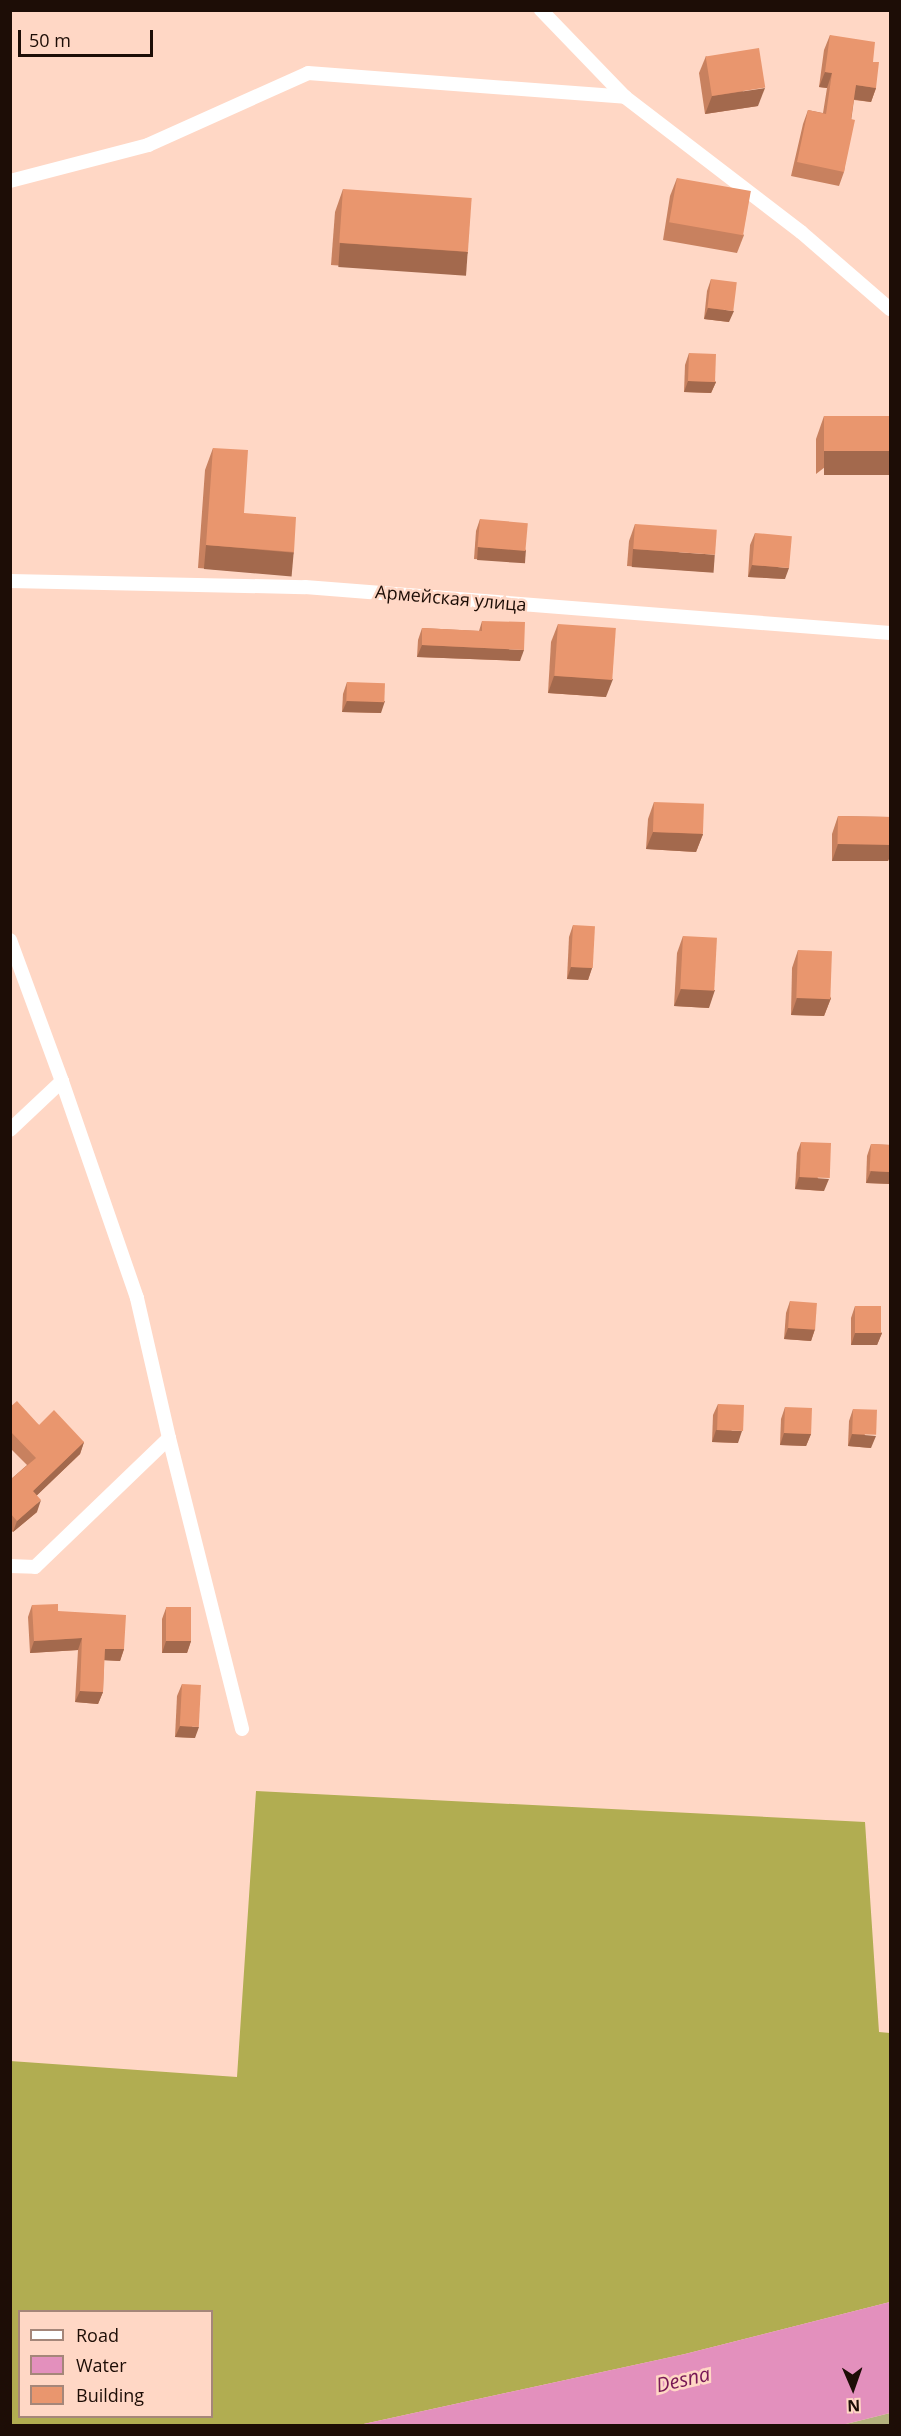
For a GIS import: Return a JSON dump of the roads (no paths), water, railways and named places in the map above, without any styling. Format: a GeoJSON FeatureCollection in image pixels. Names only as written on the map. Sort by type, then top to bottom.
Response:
{"type":"FeatureCollection","features":[{"type":"Feature","properties":{"kind":"street"},"geometry":{"type":"LineString","coordinates":[[541,10],[625,97],[801,232],[891,309]]}},
{"type":"Feature","properties":{"kind":"street"},"geometry":{"type":"LineString","coordinates":[[10,181],[148,145],[309,73],[625,97]]}},
{"type":"Feature","properties":{"kind":"street","name":"Армейская улица"},"geometry":{"type":"LineString","coordinates":[[10,581],[305,587],[891,633]]}},
{"type":"Feature","properties":{"kind":"street"},"geometry":{"type":"LineString","coordinates":[[10,940],[62,1081],[137,1298],[169,1438],[242,1729]]}},
{"type":"Feature","properties":{"kind":"street"},"geometry":{"type":"LineString","coordinates":[[10,1130],[62,1081]]}},
{"type":"Feature","properties":{"kind":"street"},"geometry":{"type":"LineString","coordinates":[[10,1566],[34,1567],[169,1438]]}},
{"type":"Feature","properties":{"kind":"water","name":"Desna"},"geometry":{"type":"Polygon","coordinates":[[[890,2302],[890,2413],[842,2425],[359,2425],[685,2354],[890,2302]]]}}]}
